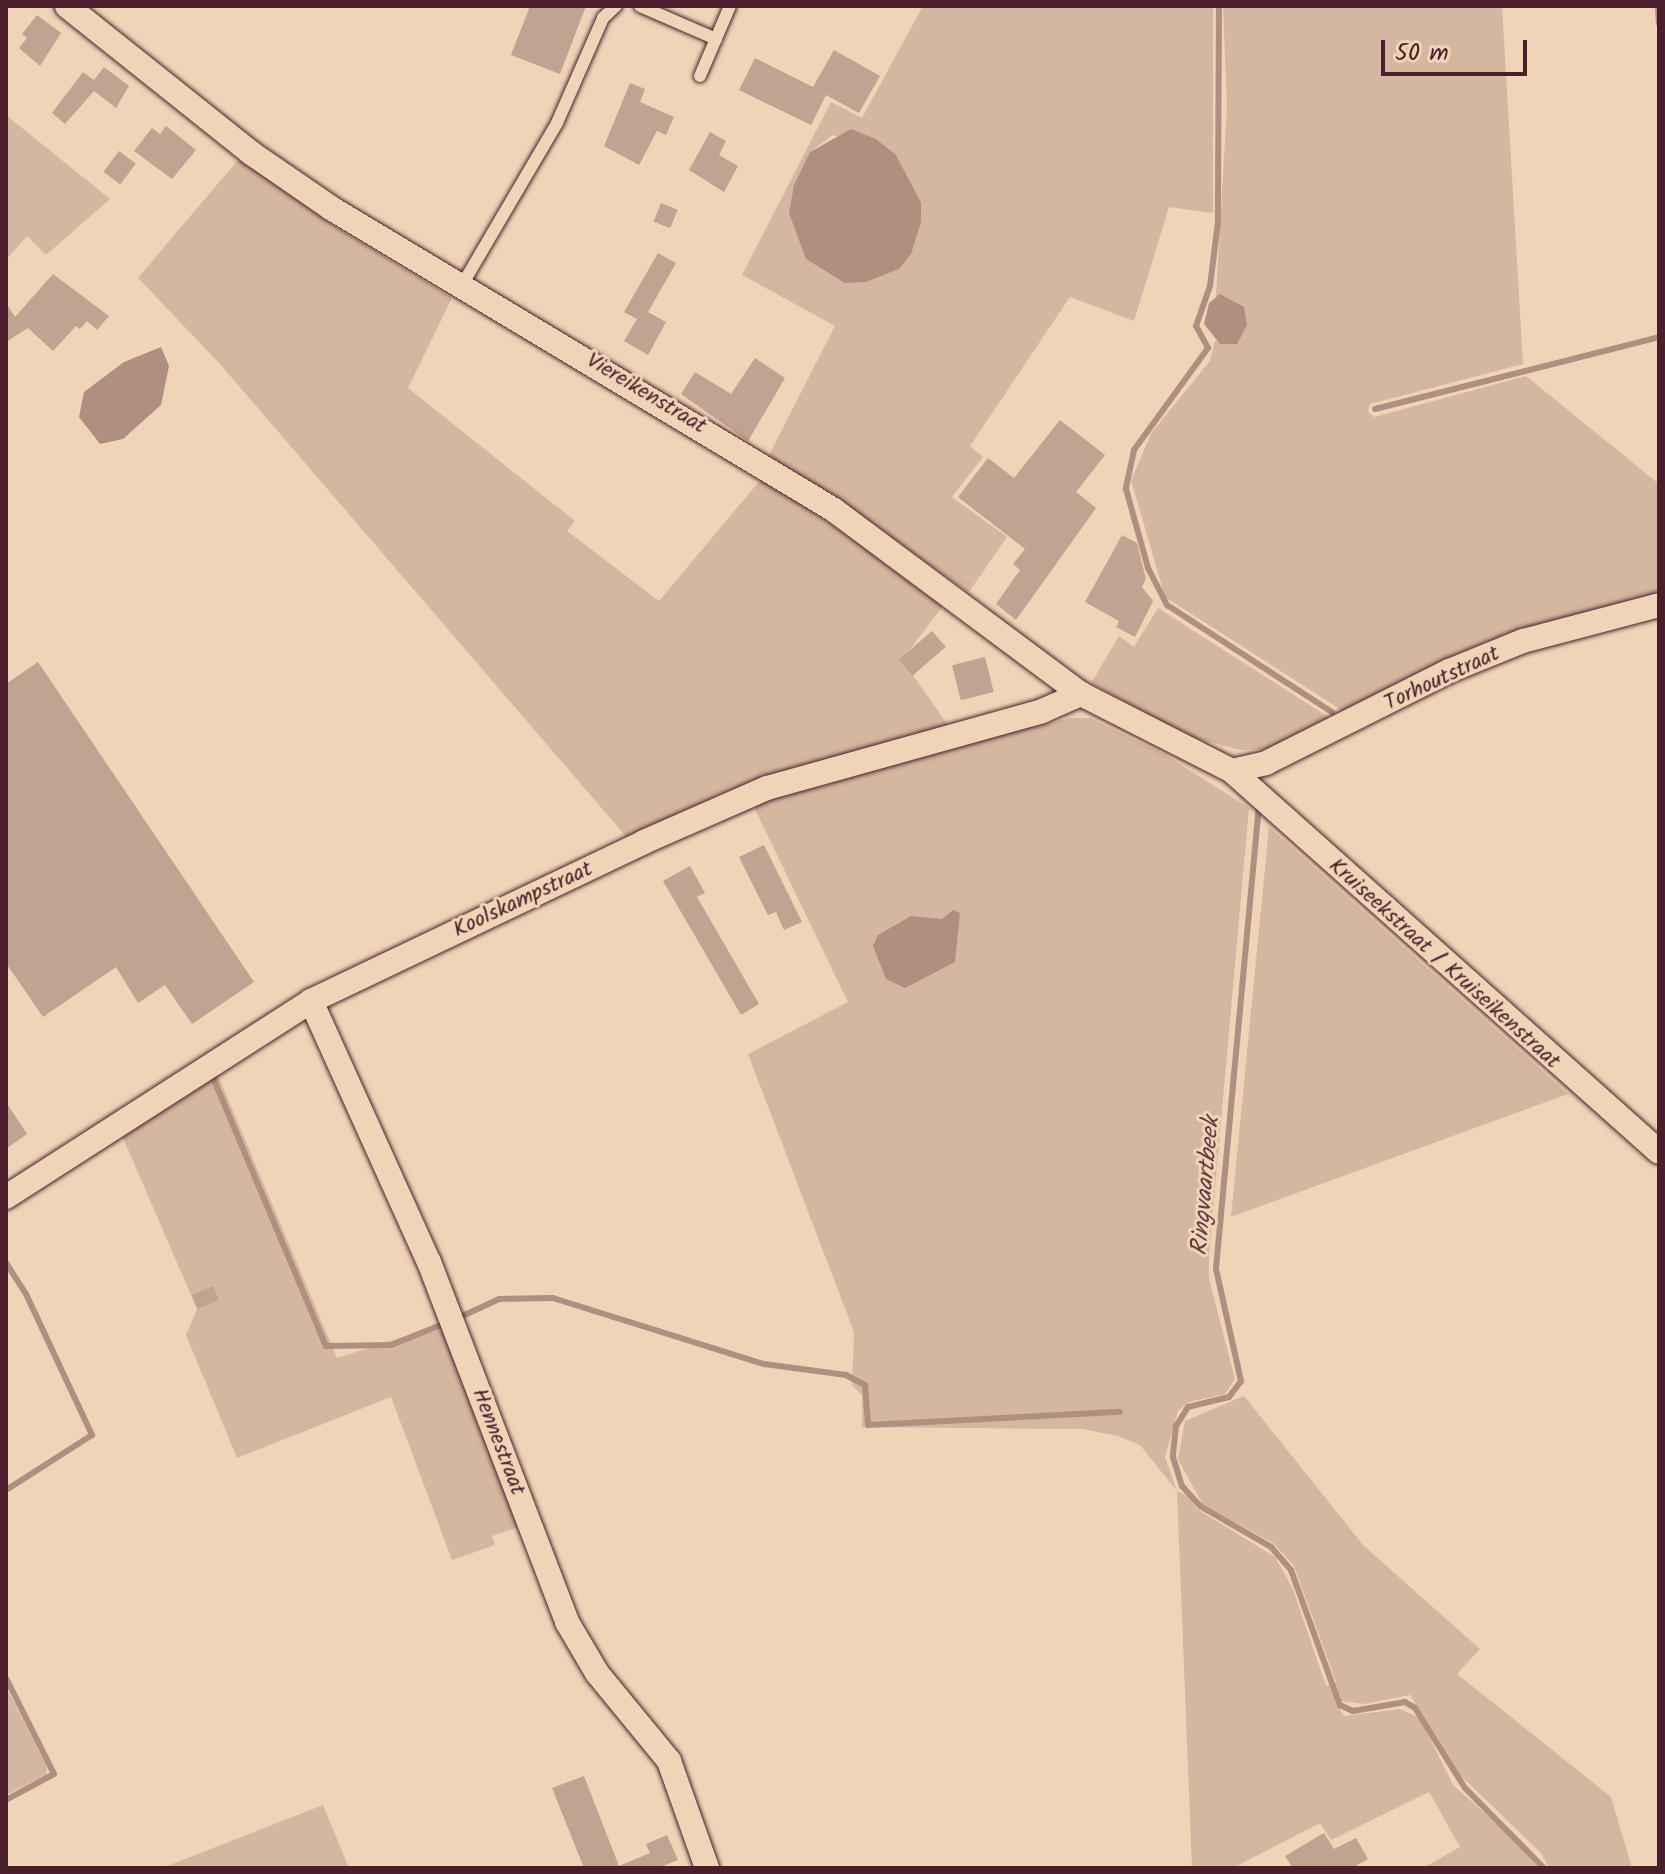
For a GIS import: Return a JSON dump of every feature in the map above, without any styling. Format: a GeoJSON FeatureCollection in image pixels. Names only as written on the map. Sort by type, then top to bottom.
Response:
{"type":"FeatureCollection","features":[{"type":"Feature","properties":{"kind":"street","name":"Viereikenstraat"},"geometry":{"type":"LineString","coordinates":[[67,6],[251,153],[331,208],[834,510],[1081,694],[1232,771]]}},
{"type":"Feature","properties":{"kind":"street","name":"Torhoutstraat"},"geometry":{"type":"LineString","coordinates":[[1232,771],[1266,763],[1449,671],[1523,641],[1659,605]]}},
{"type":"Feature","properties":{"kind":"street","name":"Koolskampstraat"},"geometry":{"type":"LineString","coordinates":[[6,1197],[311,1001],[767,788],[1042,711],[1081,694]]}},
{"type":"Feature","properties":{"kind":"street","name":"Kruiseekstraat / Kruiseikenstraat"},"geometry":{"type":"LineString","coordinates":[[1232,771],[1659,1152]]}},
{"type":"Feature","properties":{"kind":"street","name":"Hennestraat"},"geometry":{"type":"LineString","coordinates":[[311,1001],[429,1262],[567,1622],[597,1673],[669,1761],[707,1868]]}},
{"type":"Feature","properties":{"kind":"lane"},"geometry":{"type":"LineString","coordinates":[[462,285],[557,123],[603,18],[616,6]]}},
{"type":"Feature","properties":{"kind":"lane"},"geometry":{"type":"LineString","coordinates":[[640,6],[716,39]]}},
{"type":"Feature","properties":{"kind":"lane"},"geometry":{"type":"LineString","coordinates":[[700,76],[730,6]]}},
{"type":"Feature","properties":{"kind":"shaded area"},"geometry":{"type":"Polygon","coordinates":[[[923,6],[1213,6],[1213,213],[1169,207],[1134,321],[1070,297],[970,446],[983,457],[952,497],[1007,537],[969,592],[769,455],[835,326],[742,275],[831,102],[862,118],[923,6]],[[833,135],[810,152],[866,282],[899,269],[921,202],[896,155],[833,135]]]}},
{"type":"Feature","properties":{"kind":"shaded area"},"geometry":{"type":"Polygon","coordinates":[[[1223,6],[1502,6],[1523,364],[1370,404],[1368,411],[1374,417],[1526,376],[1659,484],[1659,594],[1343,711],[1165,597],[1131,480],[1152,432],[1210,361],[1215,341],[1228,339],[1216,295],[1227,107],[1223,6]]]}},
{"type":"Feature","properties":{"kind":"shaded area"},"geometry":{"type":"Polygon","coordinates":[[[6,115],[110,199],[46,255],[27,236],[6,260],[6,115]]]}},
{"type":"Feature","properties":{"kind":"shaded area"},"geometry":{"type":"Polygon","coordinates":[[[851,129],[876,139],[896,155],[921,202],[921,222],[911,254],[899,269],[866,282],[845,283],[806,259],[789,213],[794,185],[810,152],[851,129]]]}},
{"type":"Feature","properties":{"kind":"shaded area"},"geometry":{"type":"Polygon","coordinates":[[[247,160],[332,225],[452,298],[408,388],[575,521],[567,531],[659,601],[762,478],[946,602],[902,660],[948,725],[629,840],[220,364],[138,278],[237,161],[247,160]]]}},
{"type":"Feature","properties":{"kind":"shaded area"},"geometry":{"type":"Polygon","coordinates":[[[1220,294],[1244,307],[1247,325],[1237,344],[1220,344],[1204,324],[1209,303],[1220,294]]]}},
{"type":"Feature","properties":{"kind":"shaded area"},"geometry":{"type":"Polygon","coordinates":[[[161,347],[169,366],[161,405],[123,439],[100,444],[79,417],[84,392],[124,362],[161,347]]]}},
{"type":"Feature","properties":{"kind":"shaded area"},"geometry":{"type":"Polygon","coordinates":[[[1158,608],[1333,720],[1272,749],[1241,750],[1190,737],[1091,683],[1119,636],[1134,647],[1158,608]]]}},
{"type":"Feature","properties":{"kind":"shaded area"},"geometry":{"type":"Polygon","coordinates":[[[1071,718],[1090,718],[1164,754],[1249,808],[1209,1255],[1209,1279],[1235,1379],[1225,1394],[1189,1402],[1178,1411],[1165,1457],[1177,1491],[1140,1445],[1118,1436],[1082,1429],[862,1427],[862,1395],[852,1385],[854,1332],[748,1054],[848,1002],[752,803],[896,759],[1071,718]]]}},
{"type":"Feature","properties":{"kind":"shaded area"},"geometry":{"type":"Polygon","coordinates":[[[1269,827],[1568,1094],[1231,1217],[1269,827]]]}},
{"type":"Feature","properties":{"kind":"shaded area"},"geometry":{"type":"Polygon","coordinates":[[[953,910],[960,913],[955,962],[905,988],[886,979],[873,946],[878,935],[911,916],[942,919],[953,910]]]}},
{"type":"Feature","properties":{"kind":"shaded area"},"geometry":{"type":"Polygon","coordinates":[[[215,1068],[337,1358],[441,1325],[518,1527],[492,1536],[495,1545],[452,1560],[391,1397],[237,1458],[186,1335],[197,1309],[121,1133],[215,1068]]]}},
{"type":"Feature","properties":{"kind":"shaded area"},"geometry":{"type":"Polygon","coordinates":[[[1244,1396],[1363,1545],[1480,1649],[1457,1674],[1611,1797],[1632,1868],[1549,1868],[1541,1853],[1461,1776],[1410,1695],[1364,1704],[1334,1700],[1344,1716],[1400,1709],[1420,1718],[1453,1785],[1521,1845],[1539,1868],[1423,1868],[1460,1847],[1429,1792],[1331,1840],[1320,1823],[1233,1868],[1192,1868],[1177,1491],[1188,1496],[1197,1509],[1275,1557],[1293,1589],[1326,1686],[1336,1682],[1294,1566],[1273,1543],[1203,1505],[1178,1459],[1185,1421],[1244,1396]]]}},
{"type":"Feature","properties":{"kind":"shaded area"},"geometry":{"type":"Polygon","coordinates":[[[6,1687],[47,1767],[46,1775],[6,1795],[6,1687]]]}},
{"type":"Feature","properties":{"kind":"shaded area"},"geometry":{"type":"Polygon","coordinates":[[[323,1805],[349,1868],[162,1868],[323,1805]]]}},
{"type":"Feature","properties":{"kind":"building"},"geometry":{"type":"Polygon","coordinates":[[[530,6],[586,6],[560,74],[511,55],[530,6]]]}},
{"type":"Feature","properties":{"kind":"building"},"geometry":{"type":"Polygon","coordinates":[[[37,15],[61,33],[40,66],[19,48],[27,38],[22,34],[37,15]]]}},
{"type":"Feature","properties":{"kind":"building"},"geometry":{"type":"Polygon","coordinates":[[[834,50],[880,76],[859,113],[826,95],[811,125],[739,90],[755,58],[813,87],[834,50]]]}},
{"type":"Feature","properties":{"kind":"building"},"geometry":{"type":"Polygon","coordinates":[[[104,67],[129,86],[116,108],[94,91],[65,124],[52,113],[83,72],[94,80],[104,67]]]}},
{"type":"Feature","properties":{"kind":"building"},"geometry":{"type":"Polygon","coordinates":[[[630,83],[645,89],[640,102],[674,117],[666,135],[657,131],[639,165],[604,146],[630,83]]]}},
{"type":"Feature","properties":{"kind":"building"},"geometry":{"type":"Polygon","coordinates":[[[166,126],[196,150],[172,179],[134,151],[152,128],[160,134],[166,126]]]}},
{"type":"Feature","properties":{"kind":"building"},"geometry":{"type":"Polygon","coordinates":[[[710,132],[726,141],[719,155],[738,166],[724,192],[689,170],[710,132]]]}},
{"type":"Feature","properties":{"kind":"building"},"geometry":{"type":"Polygon","coordinates":[[[119,151],[136,164],[120,184],[103,172],[119,151]]]}},
{"type":"Feature","properties":{"kind":"building"},"geometry":{"type":"Polygon","coordinates":[[[661,203],[678,210],[670,228],[654,222],[661,203]]]}},
{"type":"Feature","properties":{"kind":"building"},"geometry":{"type":"Polygon","coordinates":[[[658,253],[676,263],[648,312],[666,322],[648,355],[624,341],[637,319],[624,312],[658,253]]]}},
{"type":"Feature","properties":{"kind":"building"},"geometry":{"type":"Polygon","coordinates":[[[53,274],[109,316],[97,330],[87,321],[80,329],[76,326],[53,351],[28,328],[6,342],[6,303],[15,317],[53,274]]]}},
{"type":"Feature","properties":{"kind":"building"},"geometry":{"type":"Polygon","coordinates":[[[755,358],[785,378],[748,441],[681,394],[695,372],[731,394],[755,358]]]}},
{"type":"Feature","properties":{"kind":"building"},"geometry":{"type":"Polygon","coordinates":[[[1060,420],[1105,455],[1076,492],[1096,508],[1016,620],[996,604],[1020,570],[1013,564],[1025,549],[958,497],[988,458],[1014,478],[1060,420]]]}},
{"type":"Feature","properties":{"kind":"building"},"geometry":{"type":"Polygon","coordinates":[[[1122,535],[1137,543],[1146,579],[1142,587],[1153,601],[1135,637],[1116,627],[1119,621],[1085,602],[1122,535]]]}},
{"type":"Feature","properties":{"kind":"building"},"geometry":{"type":"Polygon","coordinates":[[[932,631],[946,647],[913,676],[899,660],[932,631]]]}},
{"type":"Feature","properties":{"kind":"building"},"geometry":{"type":"Polygon","coordinates":[[[985,657],[994,692],[961,700],[952,665],[985,657]]]}},
{"type":"Feature","properties":{"kind":"building"},"geometry":{"type":"Polygon","coordinates":[[[38,662],[254,982],[192,1024],[165,985],[138,1003],[116,967],[43,1017],[6,963],[6,684],[38,662]]]}},
{"type":"Feature","properties":{"kind":"building"},"geometry":{"type":"Polygon","coordinates":[[[764,845],[802,922],[784,930],[776,912],[768,915],[739,857],[764,845]]]}},
{"type":"Feature","properties":{"kind":"building"},"geometry":{"type":"Polygon","coordinates":[[[690,866],[705,893],[697,897],[759,1004],[741,1015],[663,881],[690,866]]]}},
{"type":"Feature","properties":{"kind":"building"},"geometry":{"type":"Polygon","coordinates":[[[6,1102],[27,1134],[6,1149],[6,1102]]]}},
{"type":"Feature","properties":{"kind":"building"},"geometry":{"type":"Polygon","coordinates":[[[213,1286],[219,1300],[198,1309],[192,1295],[213,1286]]]}},
{"type":"Feature","properties":{"kind":"building"},"geometry":{"type":"Polygon","coordinates":[[[584,1776],[619,1866],[650,1853],[646,1844],[667,1835],[678,1860],[658,1868],[584,1868],[552,1788],[584,1776]]]}},
{"type":"Feature","properties":{"kind":"building"},"geometry":{"type":"Polygon","coordinates":[[[1324,1833],[1334,1849],[1356,1838],[1368,1859],[1352,1868],[1293,1868],[1285,1856],[1324,1833]]]}},
{"type":"Feature","properties":{"kind":"waterway"},"geometry":{"type":"LineString","coordinates":[[1219,6],[1218,222],[1210,286],[1196,326],[1208,348],[1134,450],[1126,489],[1148,568],[1167,605],[1332,712]]}},
{"type":"Feature","properties":{"kind":"waterway"},"geometry":{"type":"LineString","coordinates":[[1658,6],[1659,23]]}},
{"type":"Feature","properties":{"kind":"waterway"},"geometry":{"type":"LineString","coordinates":[[1375,409],[1659,337]]}},
{"type":"Feature","properties":{"kind":"waterway","name":"Ringvaartbeek"},"geometry":{"type":"LineString","coordinates":[[1259,805],[1216,1269],[1241,1381],[1229,1397],[1188,1407],[1176,1426],[1173,1457],[1182,1486],[1200,1506],[1271,1547],[1291,1570],[1340,1705],[1353,1711],[1405,1702],[1415,1708],[1465,1788],[1544,1868]]}},
{"type":"Feature","properties":{"kind":"waterway"},"geometry":{"type":"LineString","coordinates":[[212,1075],[326,1346],[391,1345],[446,1323]]}},
{"type":"Feature","properties":{"kind":"waterway"},"geometry":{"type":"LineString","coordinates":[[6,1263],[26,1294],[92,1435],[6,1490]]}},
{"type":"Feature","properties":{"kind":"waterway"},"geometry":{"type":"LineString","coordinates":[[456,1319],[499,1299],[553,1298],[764,1364],[846,1375],[865,1385],[868,1425],[1120,1412]]}},
{"type":"Feature","properties":{"kind":"waterway"},"geometry":{"type":"LineString","coordinates":[[6,1678],[54,1774],[6,1800]]}}]}
